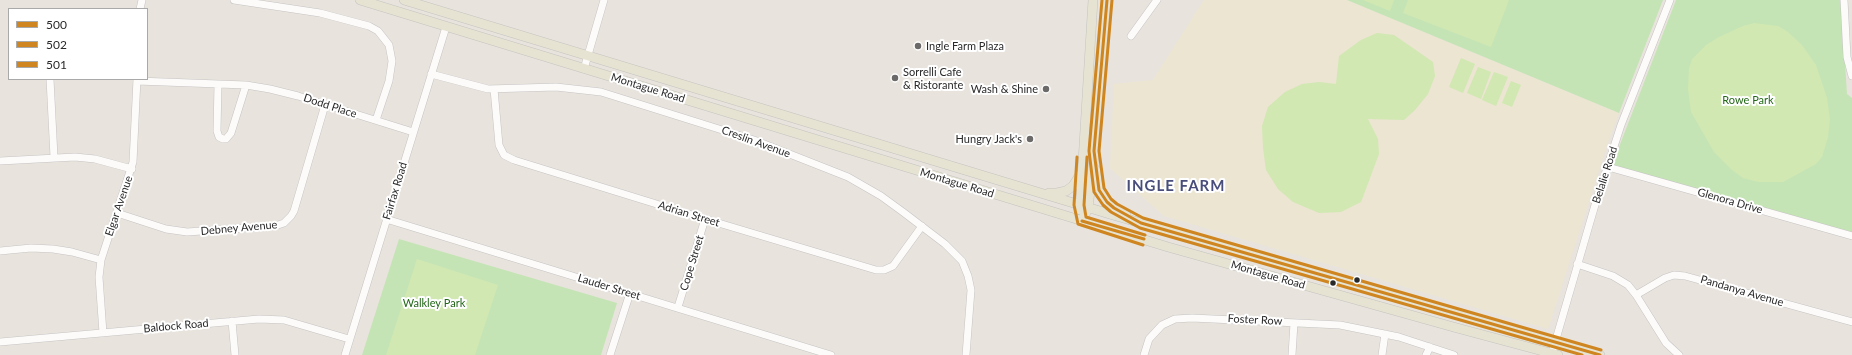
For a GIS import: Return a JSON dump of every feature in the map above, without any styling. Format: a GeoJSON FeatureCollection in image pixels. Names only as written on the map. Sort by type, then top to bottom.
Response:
{"type":"FeatureCollection","features":[{"type":"Feature","properties":{"kind":"main road","name":"Montague Road"},"geometry":{"type":"LineString","coordinates":[[360,0],[1082,221],[1450,326],[1555,354]]}},
{"type":"Feature","properties":{"kind":"main road","name":"Montague Road"},"geometry":{"type":"LineString","coordinates":[[404,0],[1028,190],[1600,355]]}},
{"type":"Feature","properties":{"kind":"main road"},"geometry":{"type":"LineString","coordinates":[[1082,221],[1083,206],[1081,172],[1093,0]]}},
{"type":"Feature","properties":{"kind":"main road"},"geometry":{"type":"LineString","coordinates":[[1083,206],[1094,151],[1107,0]]}},
{"type":"Feature","properties":{"kind":"main road"},"geometry":{"type":"LineString","coordinates":[[446,26],[450,14]]}},
{"type":"Feature","properties":{"kind":"main road"},"geometry":{"type":"LineString","coordinates":[[1094,151],[1097,181],[1103,197],[1114,208],[1141,223]]}},
{"type":"Feature","properties":{"kind":"main road"},"geometry":{"type":"LineString","coordinates":[[1028,190],[1062,193],[1073,186],[1081,172]]}},
{"type":"Feature","properties":{"kind":"street"},"geometry":{"type":"LineString","coordinates":[[234,0],[320,13],[369,26],[378,31],[389,45],[392,61],[376,120]]}},
{"type":"Feature","properties":{"kind":"street"},"geometry":{"type":"LineString","coordinates":[[584,69],[604,0]]}},
{"type":"Feature","properties":{"kind":"street"},"geometry":{"type":"LineString","coordinates":[[1131,36],[1157,0]]}},
{"type":"Feature","properties":{"kind":"street","name":"Belalie Road"},"geometry":{"type":"LineString","coordinates":[[1555,354],[1555,342],[1577,264],[1608,167],[1629,103],[1670,0]]}},
{"type":"Feature","properties":{"kind":"street"},"geometry":{"type":"LineString","coordinates":[[1844,0],[1847,58],[1852,76]]}},
{"type":"Feature","properties":{"kind":"street","name":"Fairfax Road"},"geometry":{"type":"LineString","coordinates":[[345,355],[446,26]]}},
{"type":"Feature","properties":{"kind":"street","name":"Creslin Avenue"},"geometry":{"type":"LineString","coordinates":[[431,74],[480,88],[556,87],[595,91],[748,138],[848,177],[881,196],[922,226],[955,253],[964,265],[968,276],[971,293],[966,355]]}},
{"type":"Feature","properties":{"kind":"street"},"geometry":{"type":"LineString","coordinates":[[50,80],[54,157]]}},
{"type":"Feature","properties":{"kind":"street","name":"Dodd Place"},"geometry":{"type":"LineString","coordinates":[[137,80],[246,85],[284,92],[413,132]]}},
{"type":"Feature","properties":{"kind":"street","name":"Elgar Avenue"},"geometry":{"type":"LineString","coordinates":[[102,333],[99,277],[101,260],[132,169],[135,146],[137,80]]}},
{"type":"Feature","properties":{"kind":"street"},"geometry":{"type":"LineString","coordinates":[[218,84],[217,131],[219,138],[223,140],[226,139],[231,133],[246,85]]}},
{"type":"Feature","properties":{"kind":"street","name":"Adrian Street"},"geometry":{"type":"LineString","coordinates":[[494,89],[498,145],[501,151],[508,158],[705,219],[880,270],[888,268],[897,262],[922,226]]}},
{"type":"Feature","properties":{"kind":"street","name":"Debney Avenue"},"geometry":{"type":"LineString","coordinates":[[117,213],[166,229],[186,232],[275,226],[284,223],[292,216],[294,211],[325,105]]}},
{"type":"Feature","properties":{"kind":"street"},"geometry":{"type":"LineString","coordinates":[[0,161],[54,157],[87,158],[132,169]]}},
{"type":"Feature","properties":{"kind":"street","name":"Glenora Drive"},"geometry":{"type":"LineString","coordinates":[[1608,167],[1852,236]]}},
{"type":"Feature","properties":{"kind":"street","name":"Lauder Street"},"geometry":{"type":"LineString","coordinates":[[386,219],[630,293],[822,354],[831,355]]}},
{"type":"Feature","properties":{"kind":"street","name":"Cope Street"},"geometry":{"type":"LineString","coordinates":[[678,308],[705,219]]}},
{"type":"Feature","properties":{"kind":"street"},"geometry":{"type":"LineString","coordinates":[[0,251],[31,248],[53,249],[72,252],[101,260]]}},
{"type":"Feature","properties":{"kind":"street"},"geometry":{"type":"LineString","coordinates":[[1577,264],[1621,280],[1628,285],[1636,295],[1662,338],[1669,347],[1679,355]]}},
{"type":"Feature","properties":{"kind":"street","name":"Pandanya Avenue"},"geometry":{"type":"LineString","coordinates":[[1636,295],[1664,278],[1674,275],[1685,276],[1852,322]]}},
{"type":"Feature","properties":{"kind":"street"},"geometry":{"type":"LineString","coordinates":[[610,355],[630,293]]}},
{"type":"Feature","properties":{"kind":"street","name":"Foster Row"},"geometry":{"type":"LineString","coordinates":[[1144,355],[1147,343],[1152,334],[1162,325],[1175,319],[1211,318],[1340,325],[1385,334],[1454,355]]}},
{"type":"Feature","properties":{"kind":"street","name":"Baldock Road"},"geometry":{"type":"LineString","coordinates":[[0,342],[232,320],[264,319],[284,320],[349,339]]}},
{"type":"Feature","properties":{"kind":"street"},"geometry":{"type":"LineString","coordinates":[[232,320],[235,355]]}},
{"type":"Feature","properties":{"kind":"street"},"geometry":{"type":"LineString","coordinates":[[1292,355],[1294,323]]}},
{"type":"Feature","properties":{"kind":"street"},"geometry":{"type":"LineString","coordinates":[[1382,355],[1385,334]]}},
{"type":"Feature","properties":{"kind":"street"},"geometry":{"type":"LineString","coordinates":[[1426,355],[1430,347]]}},
{"type":"Feature","properties":{"kind":"shaded area"},"geometry":{"type":"Polygon","coordinates":[[[1204,0],[1347,0],[1619,113],[1609,139],[1548,329],[1164,216],[1110,168],[1114,84],[1153,80],[1204,0]]]}},
{"type":"Feature","properties":{"kind":"green space"},"geometry":{"type":"Polygon","coordinates":[[[1347,0],[1663,0],[1619,113],[1347,0]]]}},
{"type":"Feature","properties":{"kind":"green space"},"geometry":{"type":"Polygon","coordinates":[[[1363,0],[1394,0],[1390,11],[1363,0]]]}},
{"type":"Feature","properties":{"kind":"green space"},"geometry":{"type":"Polygon","coordinates":[[[1408,0],[1509,0],[1491,47],[1403,13],[1408,0]]]}},
{"type":"Feature","properties":{"kind":"green space","name":"Rowe Park"},"geometry":{"type":"Polygon","coordinates":[[[1676,0],[1841,0],[1847,94],[1852,98],[1852,233],[1612,165],[1676,0]]]}},
{"type":"Feature","properties":{"kind":"green space"},"geometry":{"type":"Polygon","coordinates":[[[1754,23],[1778,26],[1788,32],[1802,45],[1816,65],[1827,98],[1830,119],[1828,137],[1822,157],[1816,164],[1783,182],[1758,182],[1743,178],[1732,170],[1714,152],[1691,112],[1688,89],[1689,69],[1692,59],[1706,45],[1719,37],[1743,26],[1754,23]]]}},
{"type":"Feature","properties":{"kind":"green space"},"geometry":{"type":"Polygon","coordinates":[[[1377,33],[1394,35],[1433,62],[1435,76],[1428,94],[1415,110],[1404,120],[1368,119],[1378,139],[1379,154],[1361,202],[1341,212],[1319,213],[1293,202],[1278,189],[1266,170],[1262,126],[1268,107],[1285,92],[1302,84],[1319,82],[1336,84],[1339,56],[1361,40],[1377,33]]]}},
{"type":"Feature","properties":{"kind":"green space"},"geometry":{"type":"Polygon","coordinates":[[[1461,58],[1475,64],[1463,93],[1449,87],[1461,58]]]}},
{"type":"Feature","properties":{"kind":"green space"},"geometry":{"type":"Polygon","coordinates":[[[1478,67],[1491,72],[1481,99],[1467,93],[1478,67]]]}},
{"type":"Feature","properties":{"kind":"green space"},"geometry":{"type":"Polygon","coordinates":[[[1494,72],[1508,77],[1496,106],[1482,100],[1494,72]]]}},
{"type":"Feature","properties":{"kind":"green space"},"geometry":{"type":"Polygon","coordinates":[[[1511,81],[1521,85],[1512,107],[1502,103],[1511,81]]]}},
{"type":"Feature","properties":{"kind":"green space","name":"Walkley Park"},"geometry":{"type":"Polygon","coordinates":[[[399,239],[617,303],[601,355],[362,355],[399,239]]]}},
{"type":"Feature","properties":{"kind":"green space"},"geometry":{"type":"Polygon","coordinates":[[[417,259],[498,285],[475,355],[386,355],[417,259]]]}},
{"type":"Feature","properties":{"kind":"transit line","name":"502"},"geometry":{"type":"LineString","coordinates":[[1102,0],[1089,151],[1094,192],[1103,205],[1111,212],[1140,228],[1582,355]]}},
{"type":"Feature","properties":{"kind":"transit line","name":"500"},"geometry":{"type":"LineString","coordinates":[[1107,0],[1094,151],[1099,190],[1107,202],[1114,208],[1141,223],[1600,355]]}},
{"type":"Feature","properties":{"kind":"transit line","name":"501"},"geometry":{"type":"LineString","coordinates":[[1112,0],[1099,151],[1104,188],[1111,199],[1117,204],[1143,218],[1601,350]]}},
{"type":"Feature","properties":{"kind":"transit line","name":"502"},"geometry":{"type":"LineString","coordinates":[[1077,157],[1074,205],[1078,224],[1143,245]]}},
{"type":"Feature","properties":{"kind":"transit line","name":"501"},"geometry":{"type":"LineString","coordinates":[[1087,157],[1084,205],[1086,217],[1145,235]]}},
{"type":"Feature","properties":{"kind":"transit line","name":"500"},"geometry":{"type":"LineString","coordinates":[[1082,221],[1144,239]]}},
{"type":"Feature","properties":{"kind":"place","name":"Ingle Farm Plaza"},"geometry":{"type":"Point","coordinates":[918,46]}},
{"type":"Feature","properties":{"kind":"place","name":"Sorrelli Cafe & Ristorante"},"geometry":{"type":"Point","coordinates":[895,78]}},
{"type":"Feature","properties":{"kind":"place","name":"Wash & Shine"},"geometry":{"type":"Point","coordinates":[1046,89]}},
{"type":"Feature","properties":{"kind":"place","name":"Hungry Jack's"},"geometry":{"type":"Point","coordinates":[1030,139]}},
{"type":"Feature","properties":{"kind":"district","name":"INGLE FARM"},"geometry":{"type":"Point","coordinates":[1176,186]}}]}
